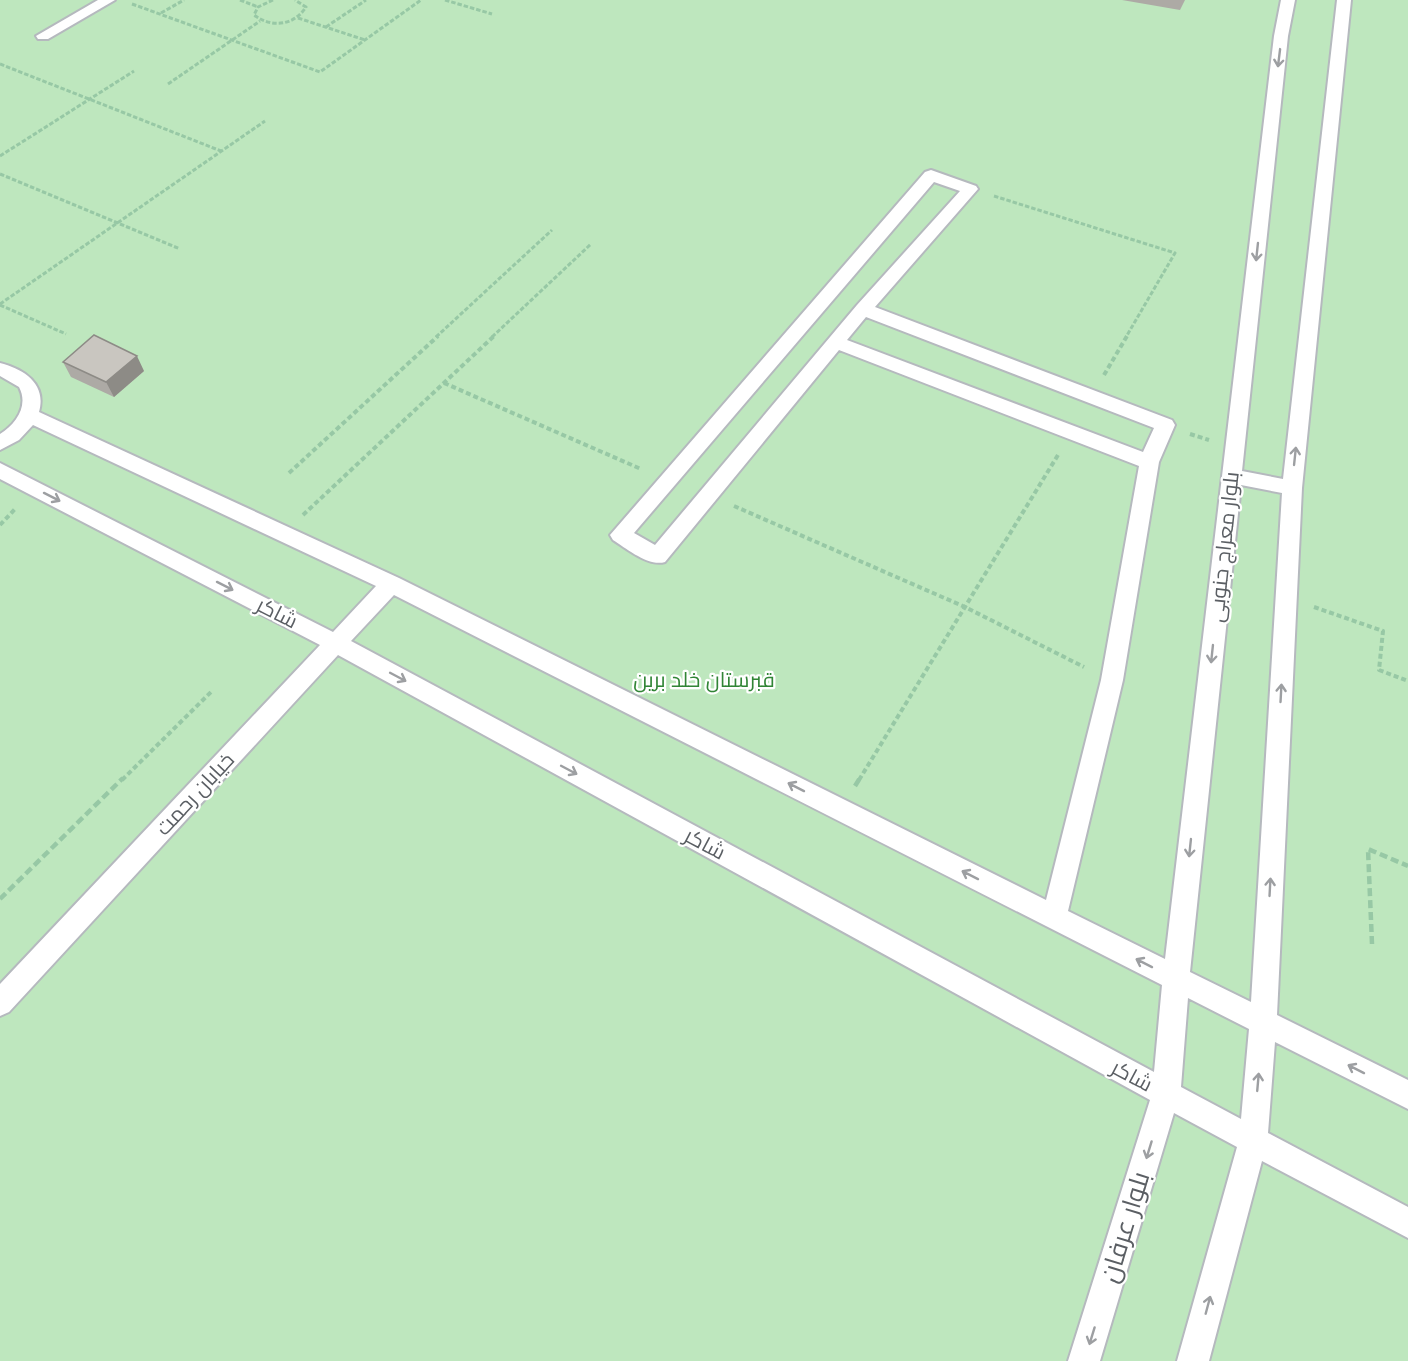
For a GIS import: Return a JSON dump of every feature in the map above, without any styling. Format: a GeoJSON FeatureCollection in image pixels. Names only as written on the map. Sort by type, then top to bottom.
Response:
{"type":"FeatureCollection","features":[{"type":"Feature","properties":{"kind":"lane"},"geometry":{"type":"LineString","coordinates":[[43,36],[108,0]]}},
{"type":"Feature","properties":{"kind":"lane","name":"بلوار معراج جنوبی"},"geometry":{"type":"LineString","coordinates":[[1166,1094],[1176,979],[1281,36],[1288,0]]}},
{"type":"Feature","properties":{"kind":"lane"},"geometry":{"type":"LineString","coordinates":[[1193,1361],[1253,1140],[1263,1023],[1292,488],[1344,0]]}},
{"type":"Feature","properties":{"kind":"lane"},"geometry":{"type":"LineString","coordinates":[[931,175],[970,189],[863,309],[658,556],[620,535],[931,175]]}},
{"type":"Feature","properties":{"kind":"lane"},"geometry":{"type":"LineString","coordinates":[[863,309],[1165,425],[1149,462],[1112,680],[1054,918]]}},
{"type":"Feature","properties":{"kind":"lane"},"geometry":{"type":"LineString","coordinates":[[835,342],[1149,462]]}},
{"type":"Feature","properties":{"kind":"lane"},"geometry":{"type":"LineString","coordinates":[[0,369],[15,373],[28,384],[33,398],[29,415],[8,439],[0,443]]}},
{"type":"Feature","properties":{"kind":"lane"},"geometry":{"type":"LineString","coordinates":[[29,415],[391,584],[1408,1095]]}},
{"type":"Feature","properties":{"kind":"lane","name":"شاکر"},"geometry":{"type":"LineString","coordinates":[[0,470],[335,643],[1408,1223]]}},
{"type":"Feature","properties":{"kind":"lane"},"geometry":{"type":"LineString","coordinates":[[1232,476],[1292,488]]}},
{"type":"Feature","properties":{"kind":"lane","name":"خیابان رحمت"},"geometry":{"type":"LineString","coordinates":[[0,1004],[391,584]]}},
{"type":"Feature","properties":{"kind":"lane","name":"بلوار عرفان"},"geometry":{"type":"LineString","coordinates":[[1084,1361],[1166,1094]]}},
{"type":"Feature","properties":{"kind":"path"},"geometry":{"type":"LineString","coordinates":[[160,14],[184,0]]}},
{"type":"Feature","properties":{"kind":"path"},"geometry":{"type":"LineString","coordinates":[[240,0],[258,7]]}},
{"type":"Feature","properties":{"kind":"path"},"geometry":{"type":"LineString","coordinates":[[273,0],[258,7],[254,15],[260,21],[274,24],[303,15],[306,7],[298,0]]}},
{"type":"Feature","properties":{"kind":"path"},"geometry":{"type":"LineString","coordinates":[[326,27],[366,0]]}},
{"type":"Feature","properties":{"kind":"path"},"geometry":{"type":"LineString","coordinates":[[130,3],[320,72],[421,0]]}},
{"type":"Feature","properties":{"kind":"path"},"geometry":{"type":"LineString","coordinates":[[445,0],[492,14]]}},
{"type":"Feature","properties":{"kind":"path"},"geometry":{"type":"LineString","coordinates":[[297,18],[365,40]]}},
{"type":"Feature","properties":{"kind":"path"},"geometry":{"type":"LineString","coordinates":[[168,84],[260,21]]}},
{"type":"Feature","properties":{"kind":"path"},"geometry":{"type":"LineString","coordinates":[[0,64],[221,151]]}},
{"type":"Feature","properties":{"kind":"path"},"geometry":{"type":"LineString","coordinates":[[0,156],[134,71]]}},
{"type":"Feature","properties":{"kind":"path"},"geometry":{"type":"LineString","coordinates":[[0,305],[265,121]]}},
{"type":"Feature","properties":{"kind":"path"},"geometry":{"type":"LineString","coordinates":[[0,174],[180,249]]}},
{"type":"Feature","properties":{"kind":"path"},"geometry":{"type":"LineString","coordinates":[[970,189],[1175,253],[1091,397]]}},
{"type":"Feature","properties":{"kind":"path"},"geometry":{"type":"LineString","coordinates":[[289,473],[552,230]]}},
{"type":"Feature","properties":{"kind":"path"},"geometry":{"type":"LineString","coordinates":[[284,534],[591,244]]}},
{"type":"Feature","properties":{"kind":"path"},"geometry":{"type":"LineString","coordinates":[[0,305],[66,334]]}},
{"type":"Feature","properties":{"kind":"path"},"geometry":{"type":"LineString","coordinates":[[444,383],[668,481]]}},
{"type":"Feature","properties":{"kind":"path"},"geometry":{"type":"LineString","coordinates":[[1165,425],[1235,449]]}},
{"type":"Feature","properties":{"kind":"path"},"geometry":{"type":"LineString","coordinates":[[841,810],[1072,432]]}},
{"type":"Feature","properties":{"kind":"path"},"geometry":{"type":"LineString","coordinates":[[708,495],[965,607],[1112,680]]}},
{"type":"Feature","properties":{"kind":"path"},"geometry":{"type":"LineString","coordinates":[[1286,597],[1383,631],[1379,670],[1408,681]]}},
{"type":"Feature","properties":{"kind":"path"},"geometry":{"type":"LineString","coordinates":[[0,899],[212,691]]}},
{"type":"Feature","properties":{"kind":"path"},"geometry":{"type":"LineString","coordinates":[[1372,944],[1368,849],[1408,866]]}},
{"type":"Feature","properties":{"kind":"green space","name":"قبرستان خلد برین"},"geometry":{"type":"Polygon","coordinates":[[[0,0],[1408,0],[1408,1361],[0,1361],[0,0]]]}},
{"type":"Feature","properties":{"kind":"building"},"geometry":{"type":"Polygon","coordinates":[[[94,335],[137,356],[106,382],[63,362],[94,335]]]}}]}
